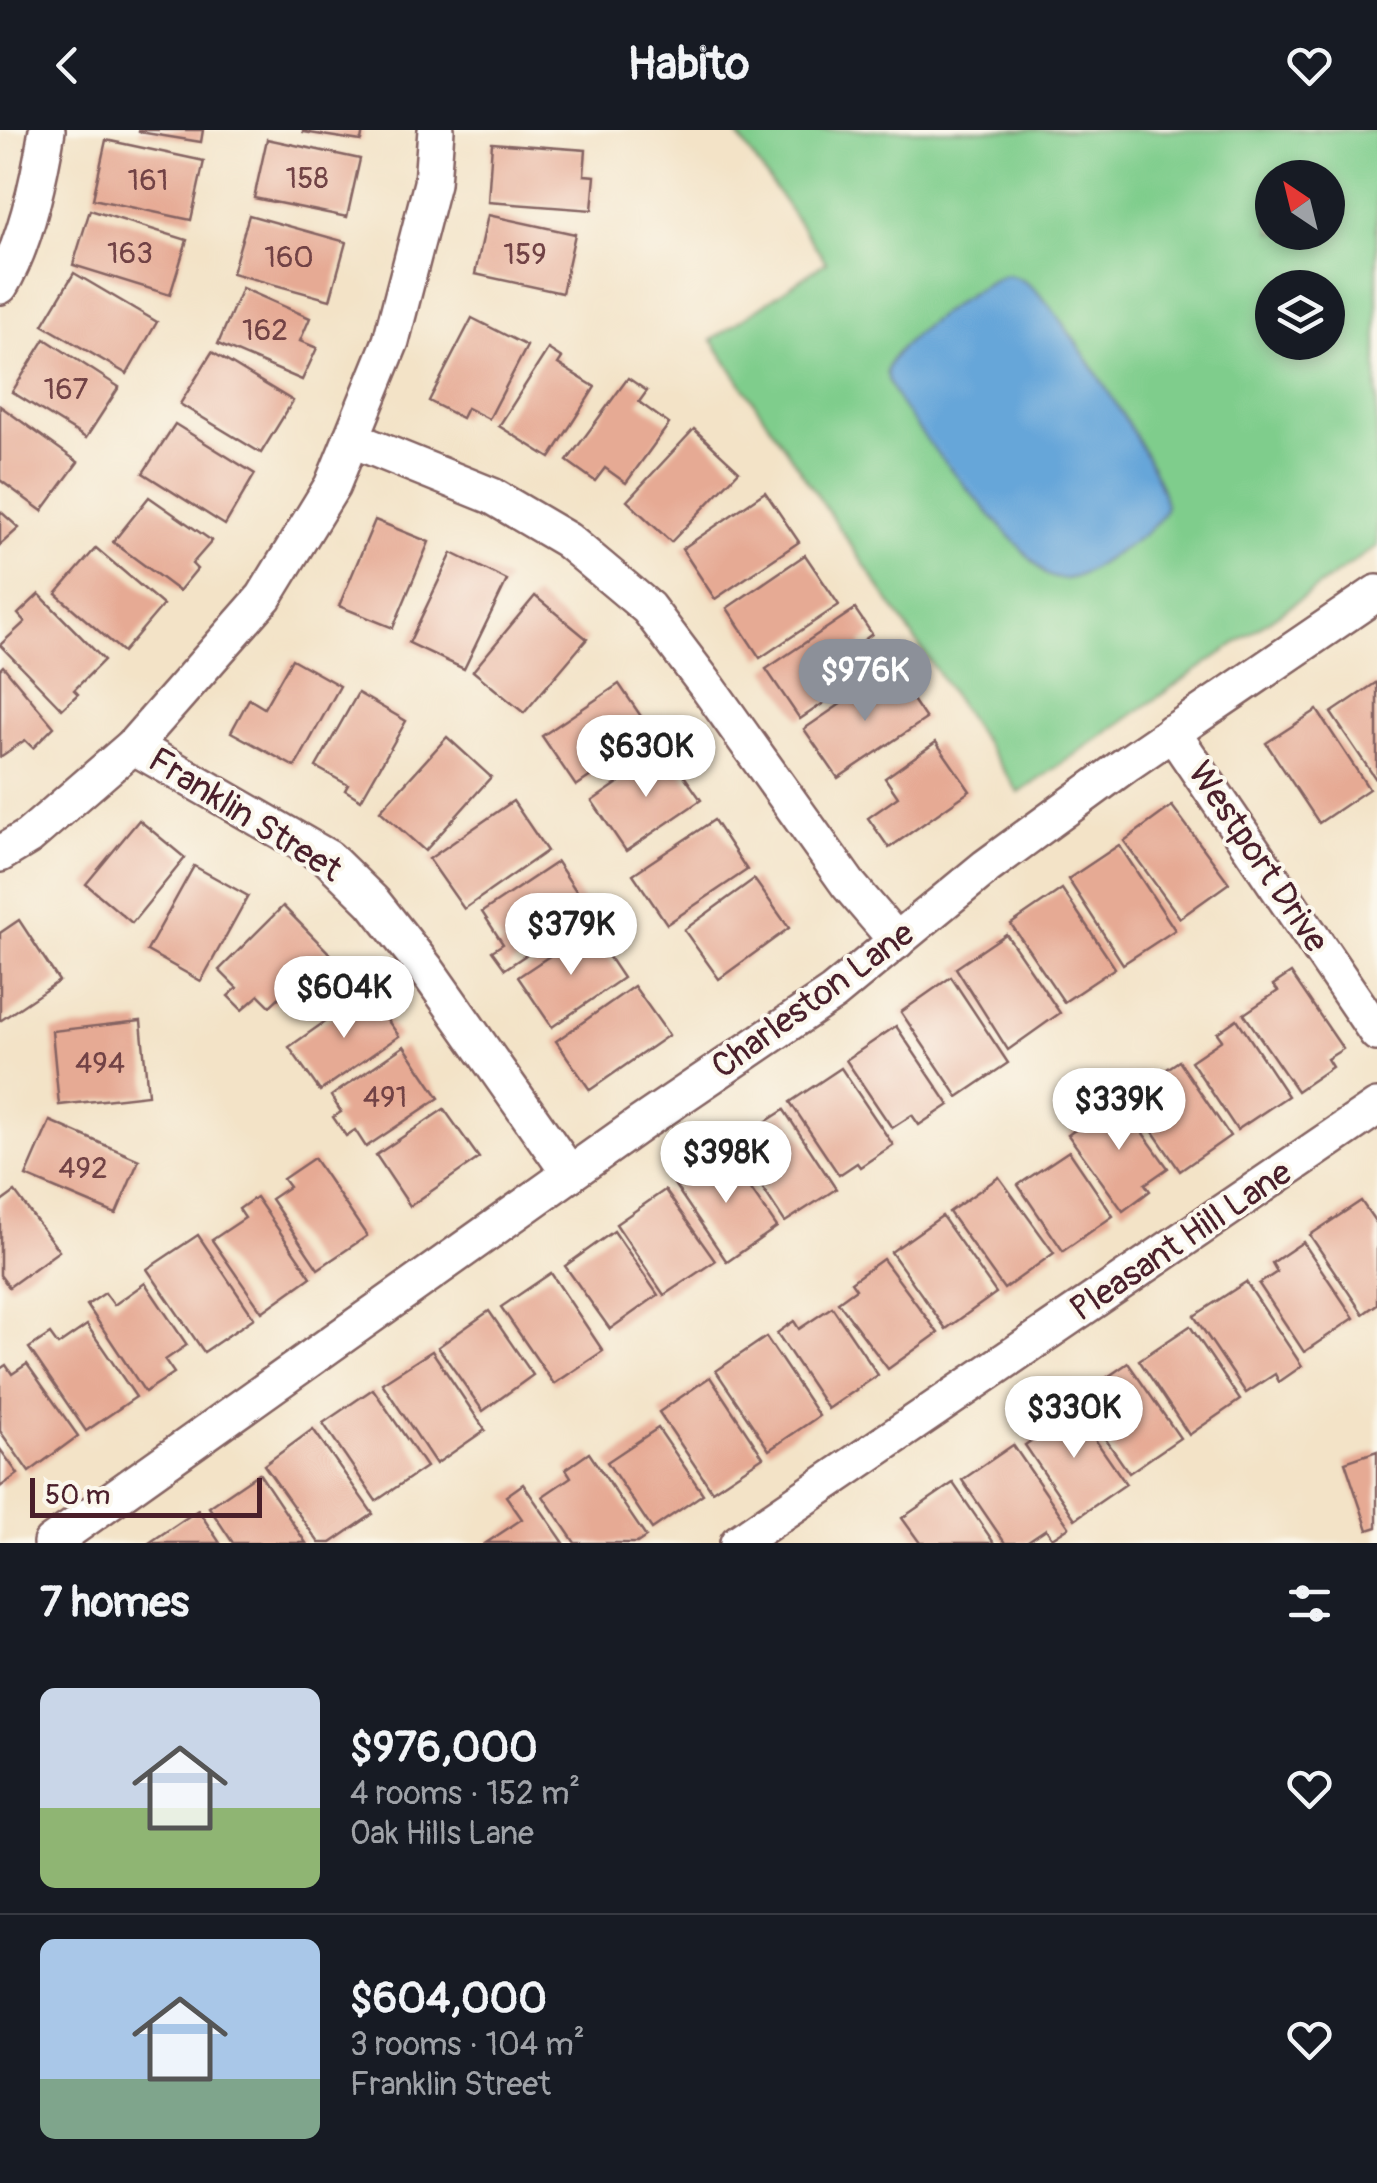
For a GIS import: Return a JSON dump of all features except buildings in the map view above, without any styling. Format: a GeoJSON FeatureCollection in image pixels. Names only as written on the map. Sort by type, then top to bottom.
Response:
{"type":"FeatureCollection","features":[{"type":"Feature","properties":{"kind":"street"},"geometry":{"type":"LineString","coordinates":[[0,286],[9,271],[38,184],[47,130]]}},
{"type":"Feature","properties":{"kind":"street"},"geometry":{"type":"LineString","coordinates":[[0,854],[28,836],[133,746],[264,597],[332,486],[391,340],[432,183],[436,130]]}},
{"type":"Feature","properties":{"kind":"street"},"geometry":{"type":"LineString","coordinates":[[351,439],[492,496],[567,540],[648,608],[848,884],[897,940]]}},
{"type":"Feature","properties":{"kind":"street","name":"Charleston Lane"},"geometry":{"type":"LineString","coordinates":[[51,1543],[570,1174],[833,994],[986,867],[1172,732],[1377,592]]}},
{"type":"Feature","properties":{"kind":"street","name":"Westport Drive"},"geometry":{"type":"LineString","coordinates":[[1172,732],[1377,1032]]}},
{"type":"Feature","properties":{"kind":"street","name":"Franklin Street"},"geometry":{"type":"LineString","coordinates":[[133,746],[328,858],[373,902],[426,969],[570,1174]]}},
{"type":"Feature","properties":{"kind":"street","name":"Pleasant Hill Lane"},"geometry":{"type":"LineString","coordinates":[[738,1543],[1377,1108]]}},
{"type":"Feature","properties":{"kind":"green space"},"geometry":{"type":"Polygon","coordinates":[[[734,130],[1377,130],[1377,546],[1019,793],[712,340],[826,262],[734,130]]]}},
{"type":"Feature","properties":{"kind":"water"},"geometry":{"type":"Polygon","coordinates":[[[1005,275],[1030,286],[1055,313],[1136,437],[1163,493],[1165,509],[1155,525],[1074,578],[1045,574],[982,505],[905,411],[887,370],[920,330],[1005,275]]]}}]}
